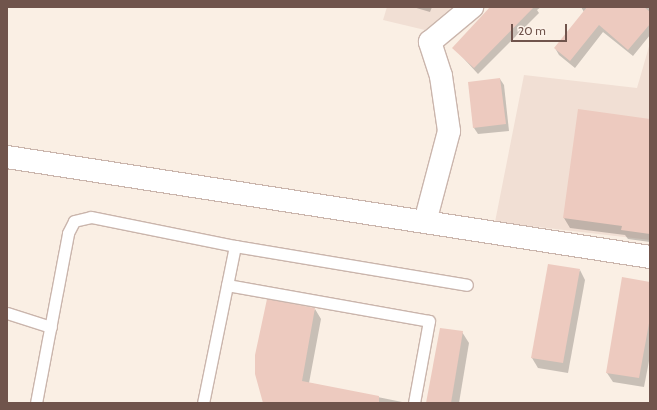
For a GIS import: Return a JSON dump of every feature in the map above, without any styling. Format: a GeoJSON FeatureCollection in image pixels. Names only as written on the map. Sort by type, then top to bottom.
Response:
{"type":"FeatureCollection","features":[{"type":"Feature","properties":{"kind":"street"},"geometry":{"type":"LineString","coordinates":[[425,222],[448,131],[441,76],[430,42],[472,7]]}},
{"type":"Feature","properties":{"kind":"street"},"geometry":{"type":"LineString","coordinates":[[7,157],[650,257]]}},
{"type":"Feature","properties":{"kind":"lane"},"geometry":{"type":"LineString","coordinates":[[36,403],[68,233],[74,221],[90,217],[235,246],[467,285]]}},
{"type":"Feature","properties":{"kind":"lane"},"geometry":{"type":"LineString","coordinates":[[204,403],[235,246]]}},
{"type":"Feature","properties":{"kind":"lane"},"geometry":{"type":"LineString","coordinates":[[227,285],[430,321],[414,403]]}},
{"type":"Feature","properties":{"kind":"lane"},"geometry":{"type":"LineString","coordinates":[[7,312],[51,327]]}},
{"type":"Feature","properties":{"kind":"shaded area"},"geometry":{"type":"Polygon","coordinates":[[[387,7],[452,7],[425,30],[383,20],[387,7]]]}},
{"type":"Feature","properties":{"kind":"shaded area"},"geometry":{"type":"Polygon","coordinates":[[[650,43],[650,240],[495,222],[524,75],[637,88],[650,43]]]}},
{"type":"Feature","properties":{"kind":"building"},"geometry":{"type":"Polygon","coordinates":[[[490,7],[534,7],[474,68],[452,48],[490,7]]]}},
{"type":"Feature","properties":{"kind":"building"},"geometry":{"type":"Polygon","coordinates":[[[587,7],[644,7],[650,12],[650,24],[628,50],[599,25],[570,61],[554,48],[587,7]]]}},
{"type":"Feature","properties":{"kind":"building"},"geometry":{"type":"Polygon","coordinates":[[[500,78],[506,124],[473,128],[468,82],[500,78]]]}},
{"type":"Feature","properties":{"kind":"building"},"geometry":{"type":"Polygon","coordinates":[[[578,109],[650,119],[650,234],[621,230],[622,226],[563,218],[578,109]]]}},
{"type":"Feature","properties":{"kind":"building"},"geometry":{"type":"Polygon","coordinates":[[[548,264],[580,269],[563,363],[531,358],[548,264]]]}},
{"type":"Feature","properties":{"kind":"building"},"geometry":{"type":"Polygon","coordinates":[[[622,277],[650,282],[650,318],[639,378],[606,373],[622,277]]]}},
{"type":"Feature","properties":{"kind":"building"},"geometry":{"type":"Polygon","coordinates":[[[267,299],[315,308],[302,381],[379,396],[379,403],[263,403],[255,374],[255,355],[267,299]]]}},
{"type":"Feature","properties":{"kind":"building"},"geometry":{"type":"Polygon","coordinates":[[[440,328],[463,331],[451,403],[426,403],[440,328]]]}}]}
